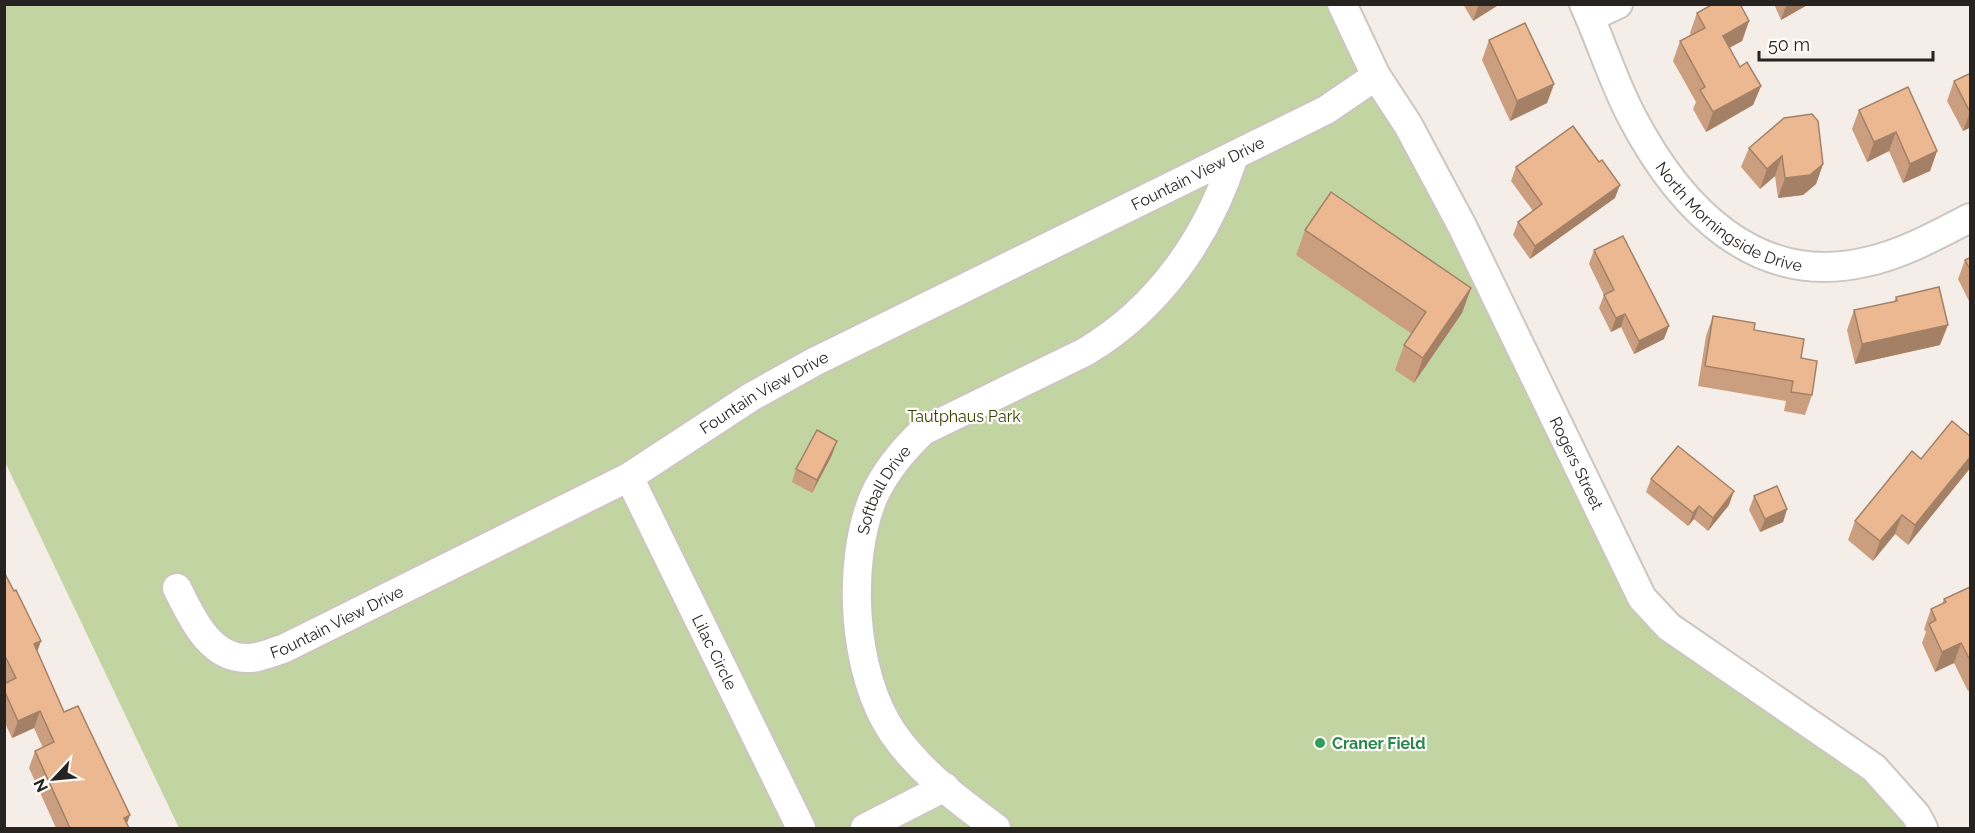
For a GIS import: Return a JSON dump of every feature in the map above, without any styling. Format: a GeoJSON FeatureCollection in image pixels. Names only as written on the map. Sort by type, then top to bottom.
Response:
{"type":"FeatureCollection","features":[{"type":"Feature","properties":{"kind":"street","name":"Rogers Street"},"geometry":{"type":"LineString","coordinates":[[1342,4],[1376,76],[1408,125],[1462,226],[1641,598],[1669,627],[1874,768],[1916,815],[1923,828]]}},
{"type":"Feature","properties":{"kind":"street"},"geometry":{"type":"LineString","coordinates":[[1587,11],[1618,4]]}},
{"type":"Feature","properties":{"kind":"street","name":"North Morningside Drive"},"geometry":{"type":"LineString","coordinates":[[1587,11],[1632,116],[1658,162],[1686,199],[1713,226],[1762,256],[1821,268],[1866,262],[1915,246],[1971,218]]}},
{"type":"Feature","properties":{"kind":"street","name":"Fountain View Drive"},"geometry":{"type":"LineString","coordinates":[[177,588],[195,624],[220,651],[246,658],[283,649],[629,477],[751,397],[814,362],[1326,110],[1376,76]]}},
{"type":"Feature","properties":{"kind":"street","name":"Softball Drive"},"geometry":{"type":"LineString","coordinates":[[996,828],[945,787],[893,734],[876,704],[866,673],[859,631],[859,562],[864,529],[875,495],[908,445],[923,431],[1085,352],[1111,337],[1136,315],[1175,272],[1204,230],[1221,197],[1234,156]]}},
{"type":"Feature","properties":{"kind":"street","name":"Lilac Circle"},"geometry":{"type":"LineString","coordinates":[[629,477],[801,828]]}},
{"type":"Feature","properties":{"kind":"street"},"geometry":{"type":"LineString","coordinates":[[865,828],[945,787]]}},
{"type":"Feature","properties":{"kind":"green space","name":"Tautphaus Park"},"geometry":{"type":"Polygon","coordinates":[[[4,5],[1342,5],[1642,598],[1874,768],[1923,828],[179,828],[5,462],[4,5]]]}},
{"type":"Feature","properties":{"kind":"building"},"geometry":{"type":"Polygon","coordinates":[[[1713,4],[1740,4],[1749,21],[1723,36],[1740,67],[1747,62],[1761,86],[1713,112],[1700,90],[1705,87],[1680,41],[1705,28],[1697,13],[1713,4]]]}},
{"type":"Feature","properties":{"kind":"building"},"geometry":{"type":"Polygon","coordinates":[[[1525,23],[1554,84],[1517,101],[1489,40],[1525,23]]]}},
{"type":"Feature","properties":{"kind":"building"},"geometry":{"type":"Polygon","coordinates":[[[1971,73],[1971,111],[1970,112],[1954,81],[1971,73]]]}},
{"type":"Feature","properties":{"kind":"building"},"geometry":{"type":"Polygon","coordinates":[[[1908,87],[1937,151],[1910,164],[1896,132],[1874,142],[1859,110],[1908,87]]]}},
{"type":"Feature","properties":{"kind":"building"},"geometry":{"type":"Polygon","coordinates":[[[1812,114],[1818,121],[1823,164],[1810,175],[1785,178],[1782,156],[1767,169],[1749,148],[1784,118],[1812,114]]]}},
{"type":"Feature","properties":{"kind":"building"},"geometry":{"type":"Polygon","coordinates":[[[1573,126],[1599,162],[1602,160],[1620,185],[1535,246],[1518,222],[1542,204],[1516,167],[1573,126]]]}},
{"type":"Feature","properties":{"kind":"building"},"geometry":{"type":"Polygon","coordinates":[[[1331,192],[1471,288],[1423,358],[1404,345],[1426,312],[1305,230],[1331,192]]]}},
{"type":"Feature","properties":{"kind":"building"},"geometry":{"type":"Polygon","coordinates":[[[1623,236],[1669,326],[1639,341],[1625,314],[1616,318],[1604,295],[1614,290],[1594,250],[1623,236]]]}},
{"type":"Feature","properties":{"kind":"building"},"geometry":{"type":"Polygon","coordinates":[[[1971,257],[1971,271],[1965,260],[1971,257]]]}},
{"type":"Feature","properties":{"kind":"building"},"geometry":{"type":"Polygon","coordinates":[[[1939,287],[1948,325],[1862,344],[1854,310],[1897,301],[1896,297],[1939,287]]]}},
{"type":"Feature","properties":{"kind":"building"},"geometry":{"type":"Polygon","coordinates":[[[1713,316],[1755,323],[1754,330],[1804,339],[1801,358],[1817,361],[1812,395],[1791,392],[1793,381],[1705,366],[1713,316]]]}},
{"type":"Feature","properties":{"kind":"building"},"geometry":{"type":"Polygon","coordinates":[[[1952,421],[1971,437],[1971,456],[1915,525],[1902,515],[1880,541],[1855,521],[1912,451],[1921,459],[1952,421]]]}},
{"type":"Feature","properties":{"kind":"building"},"geometry":{"type":"Polygon","coordinates":[[[817,430],[837,441],[817,480],[796,469],[817,430]]]}},
{"type":"Feature","properties":{"kind":"building"},"geometry":{"type":"Polygon","coordinates":[[[1678,446],[1734,491],[1713,518],[1699,506],[1693,513],[1651,479],[1678,446]]]}},
{"type":"Feature","properties":{"kind":"building"},"geometry":{"type":"Polygon","coordinates":[[[1777,486],[1787,509],[1765,519],[1754,496],[1777,486]]]}},
{"type":"Feature","properties":{"kind":"building"},"geometry":{"type":"Polygon","coordinates":[[[4,572],[14,591],[16,590],[41,641],[34,644],[64,712],[78,706],[130,815],[124,818],[129,828],[70,828],[35,751],[54,742],[40,711],[18,721],[4,690],[4,684],[16,678],[4,654],[4,572]]]}},
{"type":"Feature","properties":{"kind":"building"},"geometry":{"type":"Polygon","coordinates":[[[1970,587],[1971,662],[1961,643],[1942,652],[1929,624],[1936,620],[1931,609],[1946,602],[1944,599],[1970,587]]]}},
{"type":"Feature","properties":{"kind":"place","name":"Craner Field"},"geometry":{"type":"Point","coordinates":[1320,743]}}]}
